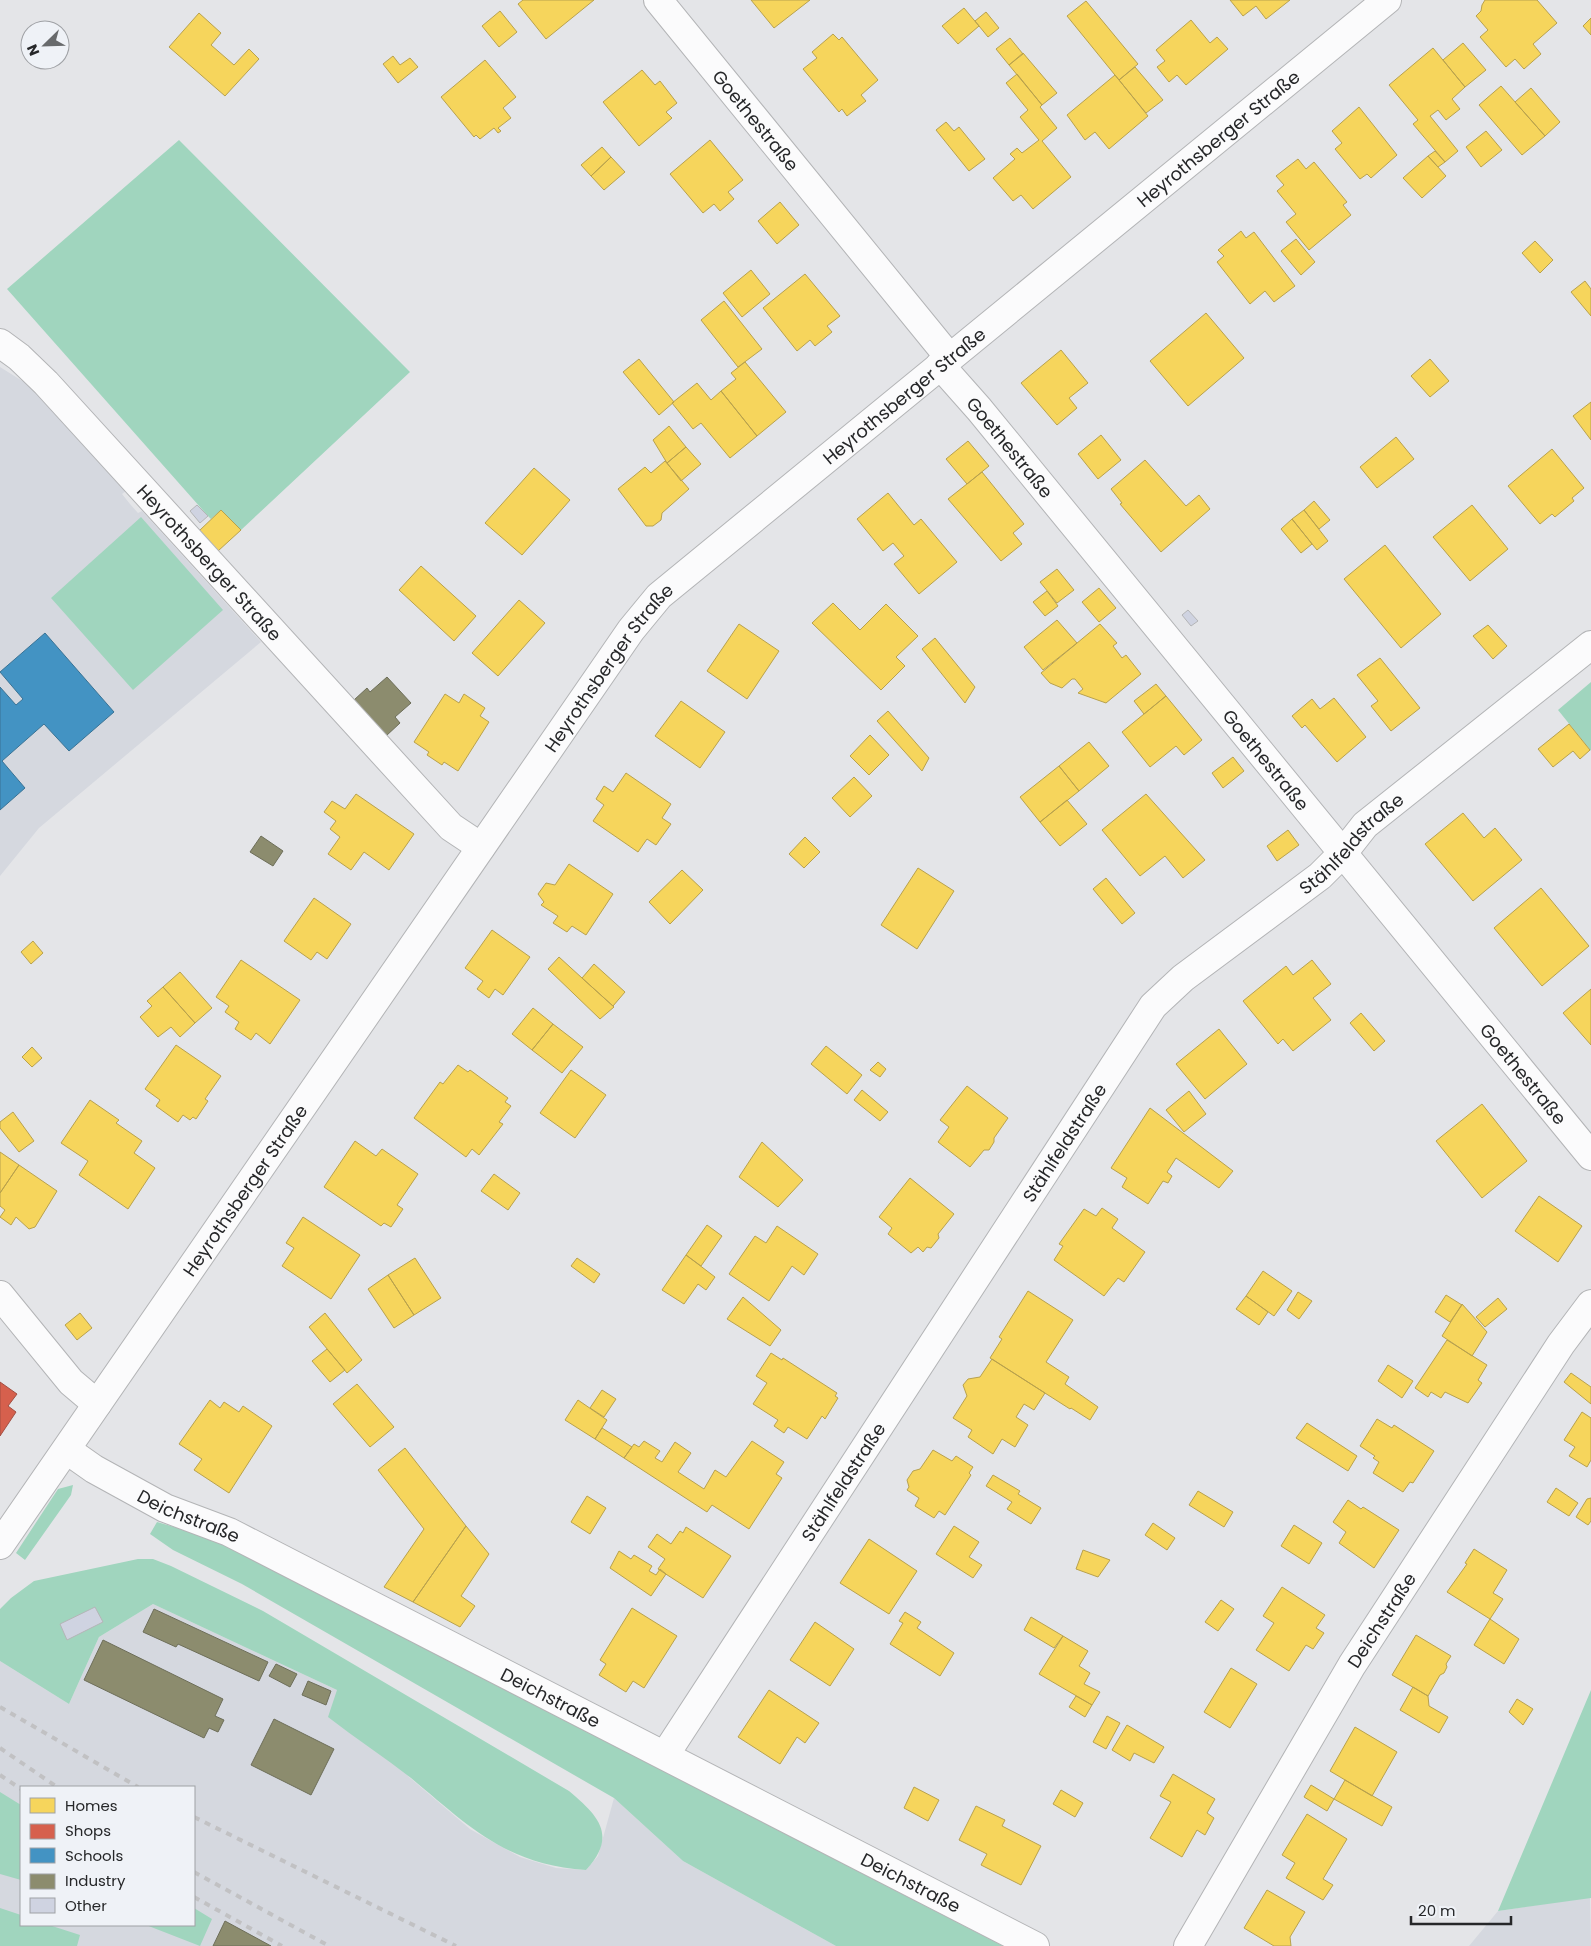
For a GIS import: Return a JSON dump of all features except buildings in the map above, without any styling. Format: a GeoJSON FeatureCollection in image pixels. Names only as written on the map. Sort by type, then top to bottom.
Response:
{"type":"FeatureCollection","features":[{"type":"Feature","properties":{"kind":"street","name":"Goethestraße"},"geometry":{"type":"LineString","coordinates":[[658,0],[945,361],[980,409],[1591,1156]]}},
{"type":"Feature","properties":{"kind":"street","name":"Heyrothsberger Straße"},"geometry":{"type":"LineString","coordinates":[[4,1539],[631,630],[659,596],[1387,0]]}},
{"type":"Feature","properties":{"kind":"street","name":"Heyrothsberger Straße"},"geometry":{"type":"LineString","coordinates":[[0,343],[19,357],[46,383],[452,826],[481,847]]}},
{"type":"Feature","properties":{"kind":"street","name":"Stählfeldstraße"},"geometry":{"type":"LineString","coordinates":[[665,1755],[1153,1006],[1183,978],[1320,876],[1343,854],[1365,825],[1591,645]]}},
{"type":"Feature","properties":{"kind":"street"},"geometry":{"type":"LineString","coordinates":[[0,1295],[70,1382],[98,1404]]}},
{"type":"Feature","properties":{"kind":"street","name":"Deichstraße"},"geometry":{"type":"LineString","coordinates":[[1188,1946],[1352,1665],[1561,1344],[1591,1304]]}},
{"type":"Feature","properties":{"kind":"street","name":"Deichstraße"},"geometry":{"type":"LineString","coordinates":[[67,1450],[94,1469],[165,1508],[229,1532],[1035,1946]]}},
{"type":"Feature","properties":{"kind":"shaded area"},"geometry":{"type":"Polygon","coordinates":[[[0,367],[32,387],[127,490],[122,494],[138,513],[142,511],[261,642],[39,828],[0,876],[0,367]]]}},
{"type":"Feature","properties":{"kind":"shaded area"},"geometry":{"type":"Polygon","coordinates":[[[153,1604],[337,1690],[409,1777],[470,1829],[520,1857],[556,1868],[586,1870],[598,1856],[614,1798],[683,1861],[836,1946],[0,1946],[0,1661],[69,1704],[99,1637],[153,1604]]]}},
{"type":"Feature","properties":{"kind":"shaded area"},"geometry":{"type":"Polygon","coordinates":[[[1590,1897],[1591,1946],[1469,1946],[1498,1911],[1590,1897]]]}},
{"type":"Feature","properties":{"kind":"green space"},"geometry":{"type":"Polygon","coordinates":[[[179,140],[410,372],[241,530],[221,510],[211,519],[208,516],[7,289],[179,140]]]}},
{"type":"Feature","properties":{"kind":"green space"},"geometry":{"type":"Polygon","coordinates":[[[141,517],[223,610],[133,690],[51,598],[141,517]]]}},
{"type":"Feature","properties":{"kind":"green space"},"geometry":{"type":"Polygon","coordinates":[[[1591,682],[1591,751],[1558,710],[1591,682]]]}},
{"type":"Feature","properties":{"kind":"green space"},"geometry":{"type":"Polygon","coordinates":[[[73,1485],[71,1495],[25,1560],[16,1553],[58,1489],[73,1485]]]}},
{"type":"Feature","properties":{"kind":"green space"},"geometry":{"type":"Polygon","coordinates":[[[157,1522],[209,1537],[1003,1946],[836,1946],[683,1861],[614,1798],[242,1584],[173,1550],[150,1534],[157,1522]]]}},
{"type":"Feature","properties":{"kind":"green space"},"geometry":{"type":"Polygon","coordinates":[[[138,1559],[153,1559],[171,1566],[263,1611],[569,1791],[596,1818],[601,1828],[601,1847],[595,1858],[586,1870],[558,1866],[533,1860],[490,1840],[471,1827],[401,1770],[328,1717],[337,1690],[153,1604],[99,1637],[69,1704],[0,1661],[0,1609],[34,1581],[138,1559]]]}},
{"type":"Feature","properties":{"kind":"green space"},"geometry":{"type":"Polygon","coordinates":[[[1591,1690],[1591,1898],[1498,1911],[1591,1690]]]}},
{"type":"Feature","properties":{"kind":"green space"},"geometry":{"type":"Polygon","coordinates":[[[0,1792],[20,1804],[20,1880],[0,1874],[0,1792]]]}},
{"type":"Feature","properties":{"kind":"green space"},"geometry":{"type":"Polygon","coordinates":[[[0,1908],[20,1915],[20,1926],[52,1926],[80,1935],[77,1946],[0,1946],[0,1908]]]}},
{"type":"Feature","properties":{"kind":"green space"},"geometry":{"type":"Polygon","coordinates":[[[195,1909],[212,1919],[200,1946],[149,1926],[195,1926],[195,1909]]]}},
{"type":"Feature","properties":{"kind":"railway"},"geometry":{"type":"LineString","coordinates":[[0,1707],[136,1786]]}},
{"type":"Feature","properties":{"kind":"railway"},"geometry":{"type":"LineString","coordinates":[[0,1748],[56,1786]]}},
{"type":"Feature","properties":{"kind":"railway"},"geometry":{"type":"LineString","coordinates":[[0,1775],[20,1788]]}},
{"type":"Feature","properties":{"kind":"railway"},"geometry":{"type":"LineString","coordinates":[[195,1817],[456,1946]]}},
{"type":"Feature","properties":{"kind":"railway"},"geometry":{"type":"LineString","coordinates":[[195,1873],[329,1946]]}},
{"type":"Feature","properties":{"kind":"railway"},"geometry":{"type":"LineString","coordinates":[[195,1898],[282,1946]]}}]}
